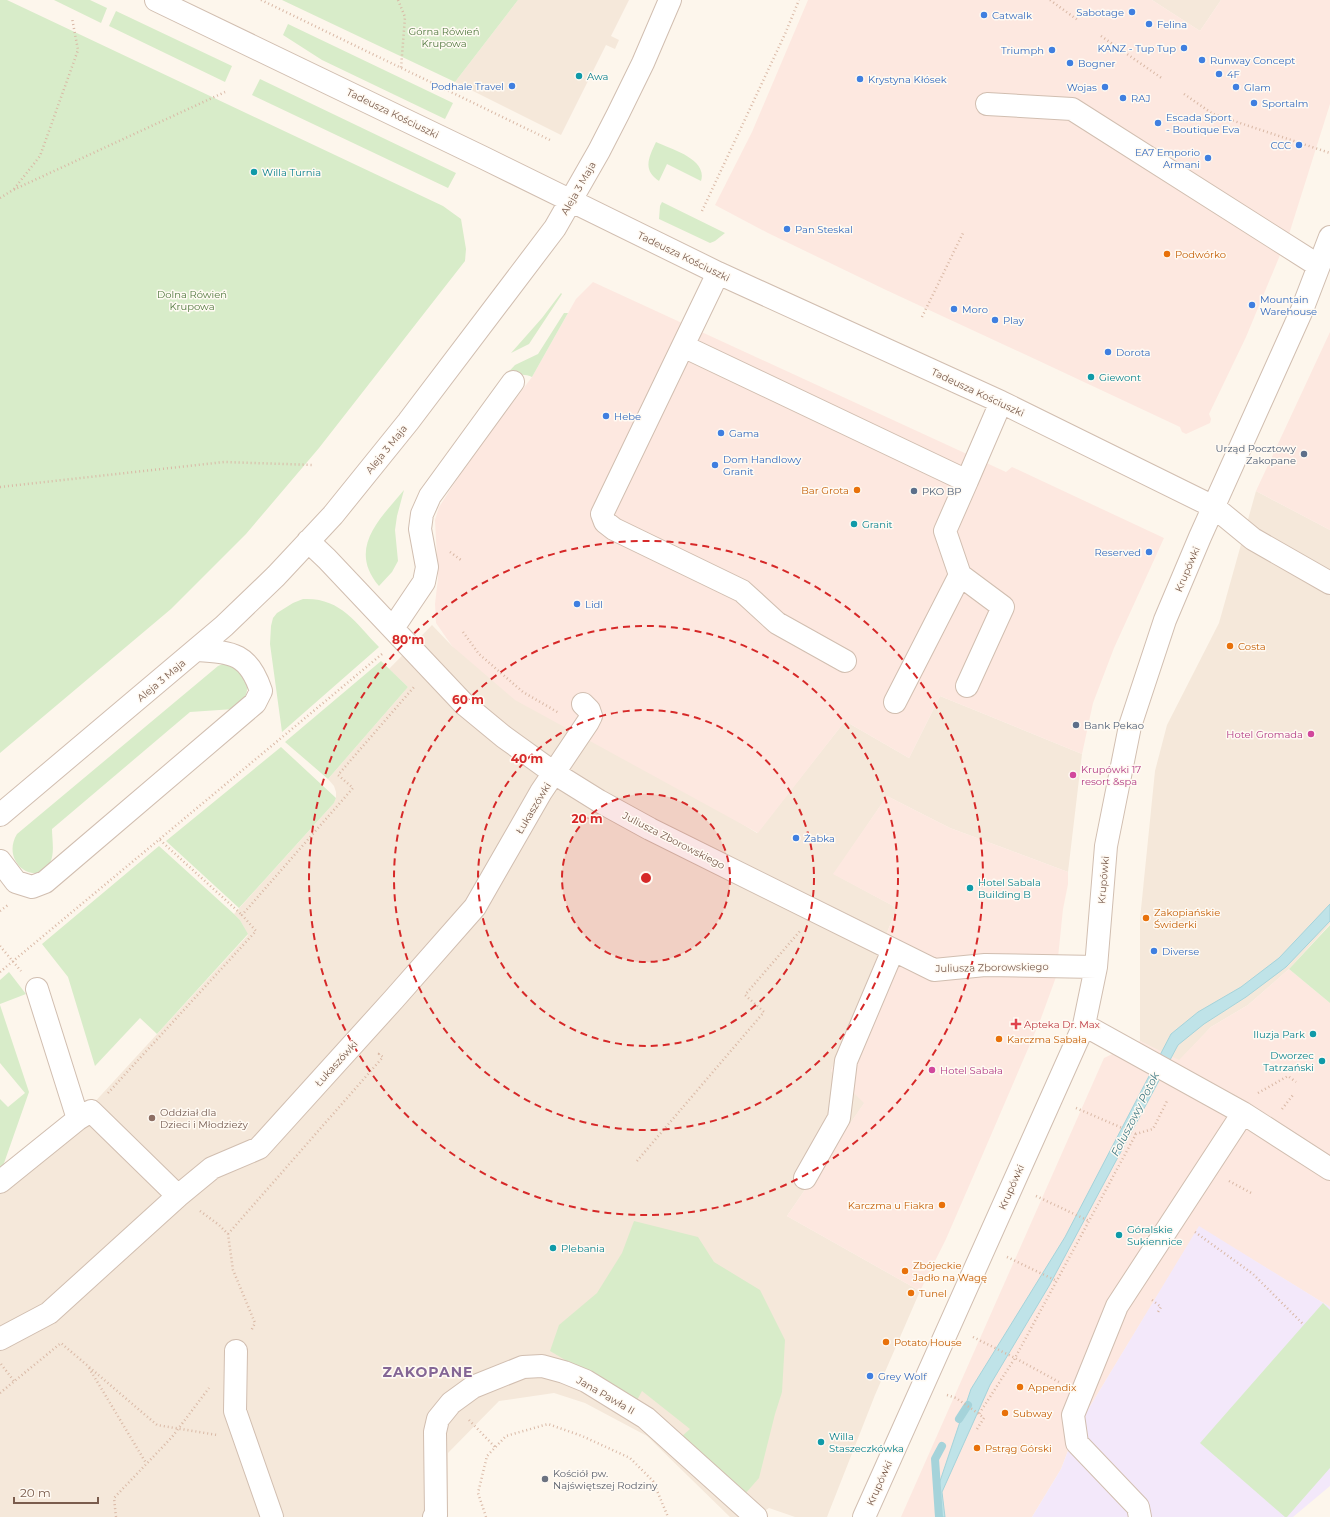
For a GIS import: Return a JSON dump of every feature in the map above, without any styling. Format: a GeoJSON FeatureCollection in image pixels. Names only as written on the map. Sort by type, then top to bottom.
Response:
{"type":"FeatureCollection","features":[{"type":"Feature","properties":{"kind":"street","name":"Tadeusza Kościuszki"},"geometry":{"type":"LineString","coordinates":[[156,0],[572,200],[718,273],[1001,402],[1214,507],[1253,539],[1330,583]]}},
{"type":"Feature","properties":{"kind":"street","name":"Aleja 3 Maja"},"geometry":{"type":"LineString","coordinates":[[0,815],[197,650],[249,603],[333,515],[408,422],[555,228],[599,151],[644,63],[670,0]]}},
{"type":"Feature","properties":{"kind":"street"},"geometry":{"type":"LineString","coordinates":[[987,104],[1072,109],[1319,266]]}},
{"type":"Feature","properties":{"kind":"street","name":"Krupówki"},"geometry":{"type":"LineString","coordinates":[[864,1517],[1084,1025],[1096,967],[1106,846],[1130,726],[1165,620],[1302,310],[1330,237]]}},
{"type":"Feature","properties":{"kind":"street"},"geometry":{"type":"LineString","coordinates":[[718,273],[602,514],[604,522],[614,529],[742,591],[777,623],[845,661]]}},
{"type":"Feature","properties":{"kind":"street"},"geometry":{"type":"LineString","coordinates":[[683,346],[967,482]]}},
{"type":"Feature","properties":{"kind":"street"},"geometry":{"type":"LineString","coordinates":[[393,628],[424,582],[427,567],[420,529],[422,514],[430,496],[513,382]]}},
{"type":"Feature","properties":{"kind":"street"},"geometry":{"type":"LineString","coordinates":[[967,686],[1003,607],[960,575],[945,531],[1001,402]]}},
{"type":"Feature","properties":{"kind":"street","name":"Juliusza Zborowskiego"},"geometry":{"type":"LineString","coordinates":[[308,541],[393,628],[464,704],[504,737],[554,773],[650,829],[934,970],[985,965],[1096,967]]}},
{"type":"Feature","properties":{"kind":"street"},"geometry":{"type":"LineString","coordinates":[[896,702],[960,575]]}},
{"type":"Feature","properties":{"kind":"street"},"geometry":{"type":"LineString","coordinates":[[0,861],[16,882],[32,887],[45,882],[255,704],[261,691],[256,677],[248,664],[232,654],[197,650]]}},
{"type":"Feature","properties":{"kind":"street","name":"Łukaszówki"},"geometry":{"type":"LineString","coordinates":[[0,1339],[49,1313],[178,1196],[212,1168],[259,1148],[475,907],[542,792],[588,722],[591,716],[589,710],[583,704]]}},
{"type":"Feature","properties":{"kind":"street"},"geometry":{"type":"LineString","coordinates":[[805,1178],[840,1118],[846,1061],[893,950]]}},
{"type":"Feature","properties":{"kind":"street"},"geometry":{"type":"LineString","coordinates":[[37,990],[84,1115],[178,1196]]}},
{"type":"Feature","properties":{"kind":"street"},"geometry":{"type":"LineString","coordinates":[[1084,1025],[1238,1110],[1330,1169]]}},
{"type":"Feature","properties":{"kind":"street"},"geometry":{"type":"LineString","coordinates":[[1140,1517],[1138,1507],[1077,1443],[1073,1415],[1117,1306],[1181,1209],[1238,1110]]}},
{"type":"Feature","properties":{"kind":"street"},"geometry":{"type":"LineString","coordinates":[[0,1182],[84,1115]]}},
{"type":"Feature","properties":{"kind":"street"},"geometry":{"type":"LineString","coordinates":[[236,1352],[235,1411],[272,1517]]}},
{"type":"Feature","properties":{"kind":"street","name":"Jana Pawła II"},"geometry":{"type":"LineString","coordinates":[[434,1517],[436,1515],[435,1432],[438,1419],[452,1402],[473,1387],[522,1367],[542,1366],[564,1372],[586,1381],[646,1418],[756,1517]]}},
{"type":"Feature","properties":{"kind":"path"},"geometry":{"type":"LineString","coordinates":[[261,0],[552,141]]}},
{"type":"Feature","properties":{"kind":"path"},"geometry":{"type":"LineString","coordinates":[[398,0],[405,17],[401,68]]}},
{"type":"Feature","properties":{"kind":"path"},"geometry":{"type":"LineString","coordinates":[[702,211],[785,34],[799,0]]}},
{"type":"Feature","properties":{"kind":"path"},"geometry":{"type":"LineString","coordinates":[[1050,0],[1079,21]]}},
{"type":"Feature","properties":{"kind":"path"},"geometry":{"type":"LineString","coordinates":[[13,190],[40,156],[78,50],[72,18]]}},
{"type":"Feature","properties":{"kind":"path"},"geometry":{"type":"LineString","coordinates":[[1101,36],[1163,79]]}},
{"type":"Feature","properties":{"kind":"path"},"geometry":{"type":"LineString","coordinates":[[0,198],[13,190],[225,92]]}},
{"type":"Feature","properties":{"kind":"path"},"geometry":{"type":"LineString","coordinates":[[1184,94],[1213,114],[1330,153]]}},
{"type":"Feature","properties":{"kind":"path"},"geometry":{"type":"LineString","coordinates":[[922,317],[964,231]]}},
{"type":"Feature","properties":{"kind":"path"},"geometry":{"type":"LineString","coordinates":[[0,487],[224,462],[314,465]]}},
{"type":"Feature","properties":{"kind":"path"},"geometry":{"type":"LineString","coordinates":[[463,632],[479,654],[523,692],[544,704]]}},
{"type":"Feature","properties":{"kind":"path"},"geometry":{"type":"LineString","coordinates":[[0,972],[382,654]]}},
{"type":"Feature","properties":{"kind":"path"},"geometry":{"type":"LineString","coordinates":[[242,915],[353,788],[338,775],[414,686]]}},
{"type":"Feature","properties":{"kind":"path"},"geometry":{"type":"LineString","coordinates":[[84,1115],[256,931],[242,915],[160,840]]}},
{"type":"Feature","properties":{"kind":"path"},"geometry":{"type":"LineString","coordinates":[[637,1161],[764,1012],[745,995],[804,926]]}},
{"type":"Feature","properties":{"kind":"path"},"geometry":{"type":"LineString","coordinates":[[0,946],[13,961]]}},
{"type":"Feature","properties":{"kind":"path"},"geometry":{"type":"LineString","coordinates":[[1051,1097],[1136,1134],[1152,1129],[1175,1076]]}},
{"type":"Feature","properties":{"kind":"path"},"geometry":{"type":"LineString","coordinates":[[1238,1110],[1288,1076],[1296,1082]]}},
{"type":"Feature","properties":{"kind":"path"},"geometry":{"type":"LineString","coordinates":[[1280,1112],[1293,1095]]}},
{"type":"Feature","properties":{"kind":"path"},"geometry":{"type":"LineString","coordinates":[[979,1414],[1015,1358],[1136,1134]]}},
{"type":"Feature","properties":{"kind":"path"},"geometry":{"type":"LineString","coordinates":[[1227,1180],[1252,1194]]}},
{"type":"Feature","properties":{"kind":"path"},"geometry":{"type":"LineString","coordinates":[[1012,1185],[1089,1221]]}},
{"type":"Feature","properties":{"kind":"path"},"geometry":{"type":"LineString","coordinates":[[178,1196],[219,1224],[228,1234],[233,1270],[255,1323]]}},
{"type":"Feature","properties":{"kind":"path"},"geometry":{"type":"LineString","coordinates":[[1181,1209],[1196,1233],[1253,1274],[1304,1325]]}},
{"type":"Feature","properties":{"kind":"path"},"geometry":{"type":"LineString","coordinates":[[1035,1270],[1057,1281]]}},
{"type":"Feature","properties":{"kind":"path"},"geometry":{"type":"LineString","coordinates":[[1158,1312],[1161,1307]]}},
{"type":"Feature","properties":{"kind":"path"},"geometry":{"type":"LineString","coordinates":[[0,1392],[61,1343],[157,1425],[245,1440]]}},
{"type":"Feature","properties":{"kind":"path"},"geometry":{"type":"LineString","coordinates":[[993,1348],[1015,1358],[1051,1378]]}},
{"type":"Feature","properties":{"kind":"path"},"geometry":{"type":"LineString","coordinates":[[0,1363],[14,1381]]}},
{"type":"Feature","properties":{"kind":"path"},"geometry":{"type":"LineString","coordinates":[[88,1365],[146,1463]]}},
{"type":"Feature","properties":{"kind":"path"},"geometry":{"type":"LineString","coordinates":[[116,1517],[114,1498],[178,1428],[212,1384]]}},
{"type":"Feature","properties":{"kind":"path"},"geometry":{"type":"LineString","coordinates":[[956,1398],[984,1418],[977,1429]]}},
{"type":"Feature","properties":{"kind":"path"},"geometry":{"type":"LineString","coordinates":[[472,1424],[495,1447]]}},
{"type":"Feature","properties":{"kind":"path"},"geometry":{"type":"LineString","coordinates":[[486,1517],[478,1493],[487,1456],[506,1436],[548,1424],[582,1436],[630,1458],[654,1481],[668,1517]]}},
{"type":"Feature","properties":{"kind":"shaded area"},"geometry":{"type":"Polygon","coordinates":[[[518,0],[629,0],[611,36],[619,40],[615,49],[606,45],[561,135],[455,82],[518,0]]]}},
{"type":"Feature","properties":{"kind":"shaded area"},"geometry":{"type":"Polygon","coordinates":[[[808,0],[1152,0],[1200,31],[1221,0],[1330,0],[1330,104],[1290,231],[1246,337],[1209,414],[1211,419],[1210,423],[1186,434],[1182,432],[1180,427],[886,290],[768,233],[715,205],[752,132],[808,0]]]}},
{"type":"Feature","properties":{"kind":"shaded area"},"geometry":{"type":"Polygon","coordinates":[[[1152,0],[1221,0],[1200,31],[1152,0]]]}},
{"type":"Feature","properties":{"kind":"shaded area"},"geometry":{"type":"Polygon","coordinates":[[[593,282],[1006,472],[1012,467],[1164,538],[1114,648],[1093,703],[1082,754],[940,696],[909,758],[845,721],[758,833],[515,700],[452,646],[436,623],[435,604],[438,578],[435,520],[439,507],[466,465],[532,377],[576,299],[593,282]]]}},
{"type":"Feature","properties":{"kind":"shaded area","name":"Urząd Pocztowy Zakopane"},"geometry":{"type":"Polygon","coordinates":[[[1330,332],[1330,530],[1256,491],[1330,332]]]}},
{"type":"Feature","properties":{"kind":"shaded area"},"geometry":{"type":"Polygon","coordinates":[[[1256,491],[1330,530],[1330,924],[1289,969],[1248,1005],[1211,1027],[1179,1061],[1140,1041],[1140,919],[1155,771],[1167,725],[1219,623],[1256,491]]]}},
{"type":"Feature","properties":{"kind":"shaded area"},"geometry":{"type":"Polygon","coordinates":[[[432,625],[452,646],[757,833],[845,721],[909,758],[940,696],[1082,754],[1068,872],[950,828],[887,796],[834,874],[897,908],[831,1071],[865,1102],[787,1216],[920,1291],[875,1395],[827,1517],[795,1517],[769,1508],[756,1517],[730,1517],[647,1436],[585,1403],[554,1393],[499,1401],[448,1453],[448,1517],[0,1517],[0,1169],[85,1101],[91,1106],[248,935],[240,920],[234,914],[334,803],[336,792],[334,786],[328,779],[408,687],[389,669],[432,625]]]}},
{"type":"Feature","properties":{"kind":"shaded area"},"geometry":{"type":"Polygon","coordinates":[[[887,796],[950,828],[1068,872],[1068,884],[1063,909],[1056,977],[1040,1021],[982,1156],[946,1239],[920,1291],[787,1216],[864,1103],[831,1071],[897,908],[833,874],[887,796]]]}},
{"type":"Feature","properties":{"kind":"shaded area"},"geometry":{"type":"Polygon","coordinates":[[[1289,969],[1330,1003],[1330,1307],[1199,1227],[1086,1413],[1071,1443],[1061,1469],[1032,1517],[901,1517],[1104,1058],[1140,1041],[1179,1060],[1211,1027],[1248,1005],[1289,969]]]}},
{"type":"Feature","properties":{"kind":"shaded area"},"geometry":{"type":"Polygon","coordinates":[[[1199,1226],[1330,1307],[1330,1486],[1293,1517],[1032,1517],[1061,1469],[1071,1443],[1086,1413],[1199,1226]]]}},
{"type":"Feature","properties":{"kind":"green space","name":"Dolna Rówień Krupowa"},"geometry":{"type":"Polygon","coordinates":[[[0,0],[7,0],[443,206],[461,219],[466,249],[465,261],[319,448],[246,534],[171,609],[0,753],[0,0]]]}},
{"type":"Feature","properties":{"kind":"green space"},"geometry":{"type":"Polygon","coordinates":[[[54,0],[90,0],[107,8],[101,23],[54,0]]]}},
{"type":"Feature","properties":{"kind":"green space","name":"Górna Rówień Krupowa"},"geometry":{"type":"Polygon","coordinates":[[[282,0],[518,0],[455,82],[282,0]]]}},
{"type":"Feature","properties":{"kind":"green space"},"geometry":{"type":"Polygon","coordinates":[[[116,11],[232,66],[225,82],[109,26],[116,11]]]}},
{"type":"Feature","properties":{"kind":"green space"},"geometry":{"type":"Polygon","coordinates":[[[288,24],[453,103],[445,119],[322,60],[283,35],[288,24]]]}},
{"type":"Feature","properties":{"kind":"green space"},"geometry":{"type":"Polygon","coordinates":[[[260,79],[456,173],[448,188],[252,95],[260,79]]]}},
{"type":"Feature","properties":{"kind":"green space"},"geometry":{"type":"Polygon","coordinates":[[[656,142],[687,156],[694,161],[702,173],[701,181],[667,164],[659,181],[654,177],[650,172],[648,163],[656,142]]]}},
{"type":"Feature","properties":{"kind":"green space"},"geometry":{"type":"Polygon","coordinates":[[[662,202],[725,233],[710,243],[659,219],[660,206],[662,202]]]}},
{"type":"Feature","properties":{"kind":"green space"},"geometry":{"type":"Polygon","coordinates":[[[561,293],[562,294],[529,344],[511,353],[542,318],[561,293]]]}},
{"type":"Feature","properties":{"kind":"green space"},"geometry":{"type":"Polygon","coordinates":[[[564,313],[568,313],[532,377],[521,375],[502,379],[515,365],[538,354],[564,313]]]}},
{"type":"Feature","properties":{"kind":"green space"},"geometry":{"type":"Polygon","coordinates":[[[404,490],[395,530],[398,561],[392,572],[379,586],[370,572],[366,559],[370,535],[385,512],[404,490]]]}},
{"type":"Feature","properties":{"kind":"green space"},"geometry":{"type":"Polygon","coordinates":[[[303,599],[316,599],[337,607],[354,620],[379,647],[282,732],[270,644],[271,626],[273,618],[277,613],[293,603],[303,599]]]}},
{"type":"Feature","properties":{"kind":"green space"},"geometry":{"type":"Polygon","coordinates":[[[381,661],[408,687],[328,779],[285,742],[381,661]]]}},
{"type":"Feature","properties":{"kind":"green space"},"geometry":{"type":"Polygon","coordinates":[[[229,664],[242,672],[248,686],[245,699],[234,709],[190,712],[52,829],[52,859],[44,870],[37,873],[29,872],[16,862],[13,854],[13,844],[17,834],[218,666],[229,664]]]}},
{"type":"Feature","properties":{"kind":"green space"},"geometry":{"type":"Polygon","coordinates":[[[281,747],[336,798],[334,803],[239,908],[166,841],[281,747]]]}},
{"type":"Feature","properties":{"kind":"green space"},"geometry":{"type":"Polygon","coordinates":[[[159,846],[234,914],[240,920],[248,934],[157,1034],[140,1018],[95,1066],[68,977],[42,944],[159,846]]]}},
{"type":"Feature","properties":{"kind":"green space"},"geometry":{"type":"Polygon","coordinates":[[[1330,925],[1330,1003],[1289,969],[1330,925]]]}},
{"type":"Feature","properties":{"kind":"green space"},"geometry":{"type":"Polygon","coordinates":[[[9,972],[26,994],[0,1004],[0,980],[9,972]]]}},
{"type":"Feature","properties":{"kind":"green space"},"geometry":{"type":"Polygon","coordinates":[[[0,1005],[29,1092],[3,1166],[0,1169],[0,1099],[8,1107],[25,1093],[0,1063],[0,1005]]]}},
{"type":"Feature","properties":{"kind":"green space"},"geometry":{"type":"Polygon","coordinates":[[[634,1221],[698,1237],[714,1262],[760,1290],[785,1340],[782,1392],[759,1478],[745,1494],[681,1437],[690,1429],[642,1391],[636,1402],[550,1351],[559,1325],[597,1293],[622,1253],[634,1221]]]}},
{"type":"Feature","properties":{"kind":"green space"},"geometry":{"type":"Polygon","coordinates":[[[1323,1303],[1330,1310],[1330,1468],[1287,1517],[1285,1517],[1200,1443],[1323,1303]]]}},
{"type":"Feature","properties":{"kind":"water"},"geometry":{"type":"Polygon","coordinates":[[[1330,904],[1330,921],[1286,967],[1246,997],[1204,1024],[1178,1045],[1049,1286],[990,1385],[942,1492],[945,1517],[937,1517],[935,1496],[971,1389],[1065,1237],[1171,1034],[1198,1012],[1241,987],[1279,958],[1330,904]]]}},
{"type":"Feature","properties":{"kind":"waterway","name":"Foluszowy Potok"},"geometry":{"type":"LineString","coordinates":[[959,1419],[968,1405]]}},
{"type":"Feature","properties":{"kind":"waterway","name":"Foluszowy Potok"},"geometry":{"type":"LineString","coordinates":[[939,1517],[935,1459],[942,1446]]}},
{"type":"Feature","properties":{"kind":"place","name":"Sabotage"},"geometry":{"type":"Point","coordinates":[1132,12]}},
{"type":"Feature","properties":{"kind":"place","name":"Catwalk"},"geometry":{"type":"Point","coordinates":[984,15]}},
{"type":"Feature","properties":{"kind":"place","name":"Felina"},"geometry":{"type":"Point","coordinates":[1149,24]}},
{"type":"Feature","properties":{"kind":"place","name":"KANZ - Tup Tup"},"geometry":{"type":"Point","coordinates":[1184,48]}},
{"type":"Feature","properties":{"kind":"place","name":"Triumph"},"geometry":{"type":"Point","coordinates":[1052,50]}},
{"type":"Feature","properties":{"kind":"place","name":"Runway Concept"},"geometry":{"type":"Point","coordinates":[1202,60]}},
{"type":"Feature","properties":{"kind":"place","name":"Bogner"},"geometry":{"type":"Point","coordinates":[1070,63]}},
{"type":"Feature","properties":{"kind":"place","name":"4F"},"geometry":{"type":"Point","coordinates":[1219,74]}},
{"type":"Feature","properties":{"kind":"place","name":"Awa"},"geometry":{"type":"Point","coordinates":[579,76]}},
{"type":"Feature","properties":{"kind":"place","name":"Krystyna Kłósek"},"geometry":{"type":"Point","coordinates":[860,79]}},
{"type":"Feature","properties":{"kind":"place","name":"Podhale Travel"},"geometry":{"type":"Point","coordinates":[512,86]}},
{"type":"Feature","properties":{"kind":"place","name":"Wojas"},"geometry":{"type":"Point","coordinates":[1105,87]}},
{"type":"Feature","properties":{"kind":"place","name":"Glam"},"geometry":{"type":"Point","coordinates":[1236,87]}},
{"type":"Feature","properties":{"kind":"place","name":"RAJ"},"geometry":{"type":"Point","coordinates":[1123,98]}},
{"type":"Feature","properties":{"kind":"place","name":"Sportalm"},"geometry":{"type":"Point","coordinates":[1254,103]}},
{"type":"Feature","properties":{"kind":"place","name":"Escada Sport - Boutique Eva"},"geometry":{"type":"Point","coordinates":[1158,123]}},
{"type":"Feature","properties":{"kind":"place","name":"CCC"},"geometry":{"type":"Point","coordinates":[1299,145]}},
{"type":"Feature","properties":{"kind":"place","name":"EA7 Emporio Armani"},"geometry":{"type":"Point","coordinates":[1208,158]}},
{"type":"Feature","properties":{"kind":"place","name":"Willa Turnia"},"geometry":{"type":"Point","coordinates":[254,172]}},
{"type":"Feature","properties":{"kind":"place","name":"Pan Steskal"},"geometry":{"type":"Point","coordinates":[787,229]}},
{"type":"Feature","properties":{"kind":"place","name":"Podwórko"},"geometry":{"type":"Point","coordinates":[1167,254]}},
{"type":"Feature","properties":{"kind":"place","name":"Mountain Warehouse"},"geometry":{"type":"Point","coordinates":[1252,305]}},
{"type":"Feature","properties":{"kind":"place","name":"Moro"},"geometry":{"type":"Point","coordinates":[954,309]}},
{"type":"Feature","properties":{"kind":"place","name":"Play"},"geometry":{"type":"Point","coordinates":[995,320]}},
{"type":"Feature","properties":{"kind":"place","name":"Dorota"},"geometry":{"type":"Point","coordinates":[1108,352]}},
{"type":"Feature","properties":{"kind":"place","name":"Giewont"},"geometry":{"type":"Point","coordinates":[1091,377]}},
{"type":"Feature","properties":{"kind":"place","name":"Hebe"},"geometry":{"type":"Point","coordinates":[606,416]}},
{"type":"Feature","properties":{"kind":"place","name":"Gama"},"geometry":{"type":"Point","coordinates":[721,433]}},
{"type":"Feature","properties":{"kind":"place","name":"Urząd Pocztowy Zakopane"},"geometry":{"type":"Point","coordinates":[1304,454]}},
{"type":"Feature","properties":{"kind":"place","name":"Dom Handlowy Granit"},"geometry":{"type":"Point","coordinates":[715,465]}},
{"type":"Feature","properties":{"kind":"place","name":"Bar Grota"},"geometry":{"type":"Point","coordinates":[857,490]}},
{"type":"Feature","properties":{"kind":"place","name":"PKO BP"},"geometry":{"type":"Point","coordinates":[914,491]}},
{"type":"Feature","properties":{"kind":"place","name":"Granit"},"geometry":{"type":"Point","coordinates":[854,524]}},
{"type":"Feature","properties":{"kind":"place","name":"Reserved"},"geometry":{"type":"Point","coordinates":[1149,552]}},
{"type":"Feature","properties":{"kind":"place","name":"Lidl"},"geometry":{"type":"Point","coordinates":[577,604]}},
{"type":"Feature","properties":{"kind":"place","name":"Costa"},"geometry":{"type":"Point","coordinates":[1230,646]}},
{"type":"Feature","properties":{"kind":"place","name":"Bank Pekao"},"geometry":{"type":"Point","coordinates":[1076,725]}},
{"type":"Feature","properties":{"kind":"place","name":"Hotel Gromada"},"geometry":{"type":"Point","coordinates":[1311,734]}},
{"type":"Feature","properties":{"kind":"place","name":"Krupówki 17 resort &spa"},"geometry":{"type":"Point","coordinates":[1073,775]}},
{"type":"Feature","properties":{"kind":"place","name":"Żabka"},"geometry":{"type":"Point","coordinates":[796,838]}},
{"type":"Feature","properties":{"kind":"place","name":"Hotel Sabala Building B"},"geometry":{"type":"Point","coordinates":[970,888]}},
{"type":"Feature","properties":{"kind":"place","name":"Zakopiańskie Świderki"},"geometry":{"type":"Point","coordinates":[1146,918]}},
{"type":"Feature","properties":{"kind":"place","name":"Diverse"},"geometry":{"type":"Point","coordinates":[1154,951]}},
{"type":"Feature","properties":{"kind":"place","name":"Apteka Dr. Max"},"geometry":{"type":"Point","coordinates":[1016,1024]}},
{"type":"Feature","properties":{"kind":"place","name":"Iluzja Park"},"geometry":{"type":"Point","coordinates":[1313,1034]}},
{"type":"Feature","properties":{"kind":"place","name":"Karczma Sabała"},"geometry":{"type":"Point","coordinates":[999,1039]}},
{"type":"Feature","properties":{"kind":"place","name":"Dworzec Tatrzański"},"geometry":{"type":"Point","coordinates":[1322,1061]}},
{"type":"Feature","properties":{"kind":"place","name":"Hotel Sabała"},"geometry":{"type":"Point","coordinates":[932,1070]}},
{"type":"Feature","properties":{"kind":"place","name":"Oddział dla Dzieci i Młodzieży"},"geometry":{"type":"Point","coordinates":[152,1118]}},
{"type":"Feature","properties":{"kind":"place","name":"Karczma u Fiakra"},"geometry":{"type":"Point","coordinates":[942,1205]}},
{"type":"Feature","properties":{"kind":"place","name":"Góralskie Sukiennice"},"geometry":{"type":"Point","coordinates":[1119,1235]}},
{"type":"Feature","properties":{"kind":"place","name":"Plebania"},"geometry":{"type":"Point","coordinates":[553,1248]}},
{"type":"Feature","properties":{"kind":"place","name":"Zbójeckie Jadło na Wagę"},"geometry":{"type":"Point","coordinates":[905,1271]}},
{"type":"Feature","properties":{"kind":"place","name":"Tunel"},"geometry":{"type":"Point","coordinates":[911,1293]}},
{"type":"Feature","properties":{"kind":"place","name":"Potato House"},"geometry":{"type":"Point","coordinates":[886,1342]}},
{"type":"Feature","properties":{"kind":"place","name":"Grey Wolf"},"geometry":{"type":"Point","coordinates":[870,1376]}},
{"type":"Feature","properties":{"kind":"place","name":"Appendix"},"geometry":{"type":"Point","coordinates":[1020,1387]}},
{"type":"Feature","properties":{"kind":"place","name":"Subway"},"geometry":{"type":"Point","coordinates":[1005,1413]}},
{"type":"Feature","properties":{"kind":"place","name":"Willa Staszeczkówka"},"geometry":{"type":"Point","coordinates":[821,1442]}},
{"type":"Feature","properties":{"kind":"place","name":"Pstrąg Górski"},"geometry":{"type":"Point","coordinates":[977,1448]}},
{"type":"Feature","properties":{"kind":"place","name":"Kościół pw. Najświętszej Rodziny"},"geometry":{"type":"Point","coordinates":[545,1479]}},
{"type":"Feature","properties":{"kind":"district","name":"ZAKOPANE"},"geometry":{"type":"Point","coordinates":[428,1372]}}]}
